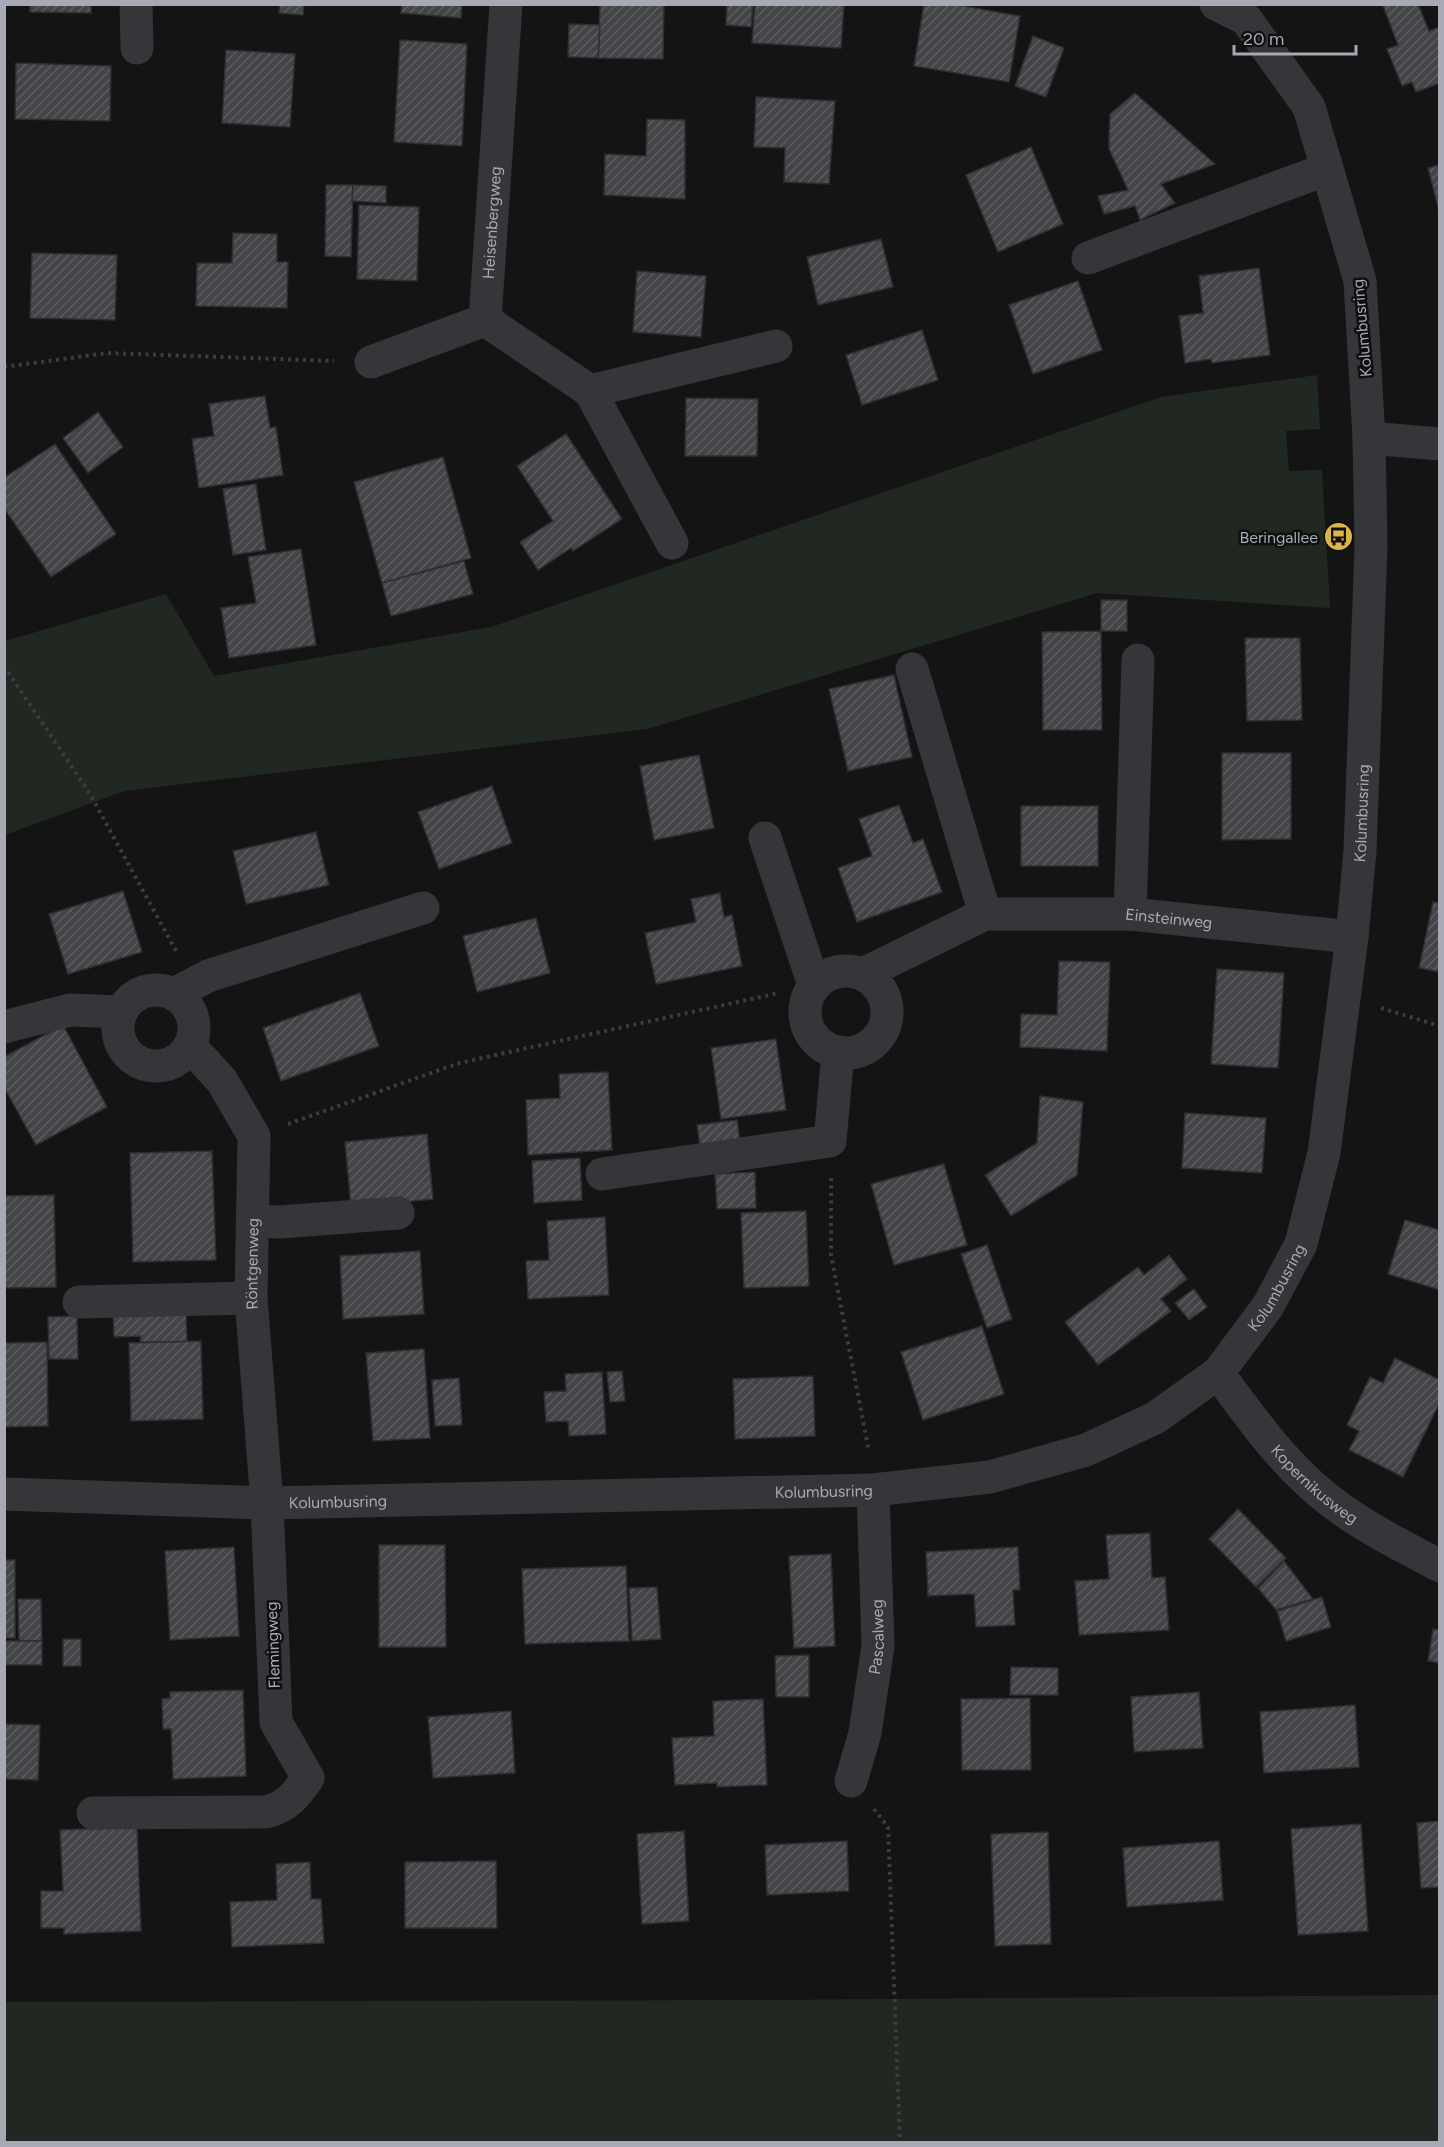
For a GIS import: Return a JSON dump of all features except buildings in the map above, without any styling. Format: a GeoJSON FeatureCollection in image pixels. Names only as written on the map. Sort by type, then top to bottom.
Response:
{"type":"FeatureCollection","features":[{"type":"Feature","properties":{"kind":"street"},"geometry":{"type":"LineString","coordinates":[[136,4],[137,48]]}},
{"type":"Feature","properties":{"kind":"street","name":"Heisenbergweg"},"geometry":{"type":"LineString","coordinates":[[485,320],[506,4]]}},
{"type":"Feature","properties":{"kind":"street","name":"Kolumbusring"},"geometry":{"type":"LineString","coordinates":[[4,1494],[267,1503],[873,1490],[990,1478],[1086,1450],[1155,1418],[1218,1373],[1268,1306],[1301,1244],[1324,1153],[1352,937],[1360,851],[1371,546],[1369,438],[1360,281],[1309,107],[1257,12],[1215,4]]}},
{"type":"Feature","properties":{"kind":"street"},"geometry":{"type":"LineString","coordinates":[[1088,258],[1327,169]]}},
{"type":"Feature","properties":{"kind":"street"},"geometry":{"type":"LineString","coordinates":[[371,362],[485,320],[590,391],[672,543]]}},
{"type":"Feature","properties":{"kind":"street"},"geometry":{"type":"LineString","coordinates":[[590,391],[776,346]]}},
{"type":"Feature","properties":{"kind":"street"},"geometry":{"type":"LineString","coordinates":[[1369,438],[1440,444]]}},
{"type":"Feature","properties":{"kind":"street"},"geometry":{"type":"LineString","coordinates":[[1130,914],[1138,660]]}},
{"type":"Feature","properties":{"kind":"street"},"geometry":{"type":"LineString","coordinates":[[912,669],[984,914]]}},
{"type":"Feature","properties":{"kind":"street"},"geometry":{"type":"LineString","coordinates":[[765,838],[814,985],[805,1011],[807,1026],[814,1038],[825,1047],[838,1052],[851,1052],[864,1048],[882,1030],[886,1004],[873,982],[863,974]]}},
{"type":"Feature","properties":{"kind":"street"},"geometry":{"type":"LineString","coordinates":[[174,994],[208,976],[423,908]]}},
{"type":"Feature","properties":{"kind":"street","name":"Einsteinweg"},"geometry":{"type":"LineString","coordinates":[[814,985],[825,976],[837,972],[850,971],[863,974],[984,914],[1130,914],[1352,937]]}},
{"type":"Feature","properties":{"kind":"street"},"geometry":{"type":"LineString","coordinates":[[162,990],[174,994],[190,1011],[194,1035],[190,1046],[181,1057],[170,1064],[145,1065],[124,1050],[119,1038],[121,1012],[128,1001],[143,992],[162,990]]}},
{"type":"Feature","properties":{"kind":"street"},"geometry":{"type":"LineString","coordinates":[[4,1027],[70,1010],[121,1012]]}},
{"type":"Feature","properties":{"kind":"street"},"geometry":{"type":"LineString","coordinates":[[190,1046],[222,1082],[254,1136]]}},
{"type":"Feature","properties":{"kind":"street"},"geometry":{"type":"LineString","coordinates":[[602,1174],[830,1141],[838,1052]]}},
{"type":"Feature","properties":{"kind":"street","name":"Röntgenweg"},"geometry":{"type":"LineString","coordinates":[[254,1136],[251,1298],[267,1503]]}},
{"type":"Feature","properties":{"kind":"street"},"geometry":{"type":"LineString","coordinates":[[253,1221],[280,1222],[398,1213]]}},
{"type":"Feature","properties":{"kind":"street"},"geometry":{"type":"LineString","coordinates":[[79,1302],[251,1298]]}},
{"type":"Feature","properties":{"kind":"street","name":"Kopernikusweg"},"geometry":{"type":"LineString","coordinates":[[1218,1373],[1270,1443],[1329,1500],[1397,1544],[1440,1566]]}},
{"type":"Feature","properties":{"kind":"street","name":"Pascalweg"},"geometry":{"type":"LineString","coordinates":[[851,1781],[865,1733],[878,1646],[873,1490]]}},
{"type":"Feature","properties":{"kind":"street","name":"Flemingweg"},"geometry":{"type":"LineString","coordinates":[[93,1813],[266,1812],[277,1809],[294,1798],[308,1778],[276,1722],[267,1503]]}},
{"type":"Feature","properties":{"kind":"path"},"geometry":{"type":"LineString","coordinates":[[4,367],[107,353],[371,362]]}},
{"type":"Feature","properties":{"kind":"path"},"geometry":{"type":"LineString","coordinates":[[4,666],[90,794],[176,952],[174,994]]}},
{"type":"Feature","properties":{"kind":"path"},"geometry":{"type":"LineString","coordinates":[[254,1136],[459,1063],[814,985]]}},
{"type":"Feature","properties":{"kind":"path"},"geometry":{"type":"LineString","coordinates":[[1343,996],[1440,1026]]}},
{"type":"Feature","properties":{"kind":"path"},"geometry":{"type":"LineString","coordinates":[[830,1141],[831,1255],[873,1490]]}},
{"type":"Feature","properties":{"kind":"path"},"geometry":{"type":"LineString","coordinates":[[851,1781],[888,1827],[900,2142]]}},
{"type":"Feature","properties":{"kind":"shaded area"},"geometry":{"type":"Polygon","coordinates":[[[1317,375],[1320,429],[1286,431],[1289,471],[1322,470],[1330,608],[1097,593],[647,729],[124,791],[5,835],[5,641],[166,594],[214,676],[491,627],[1161,397],[1317,375]]]}},
{"type":"Feature","properties":{"kind":"shaded area"},"geometry":{"type":"Polygon","coordinates":[[[1439,1995],[1439,2142],[5,2142],[5,2002],[1439,1995]]]}},
{"type":"Feature","properties":{"kind":"place","name":"Beringallee"},"geometry":{"type":"Point","coordinates":[1339,537]}}]}
